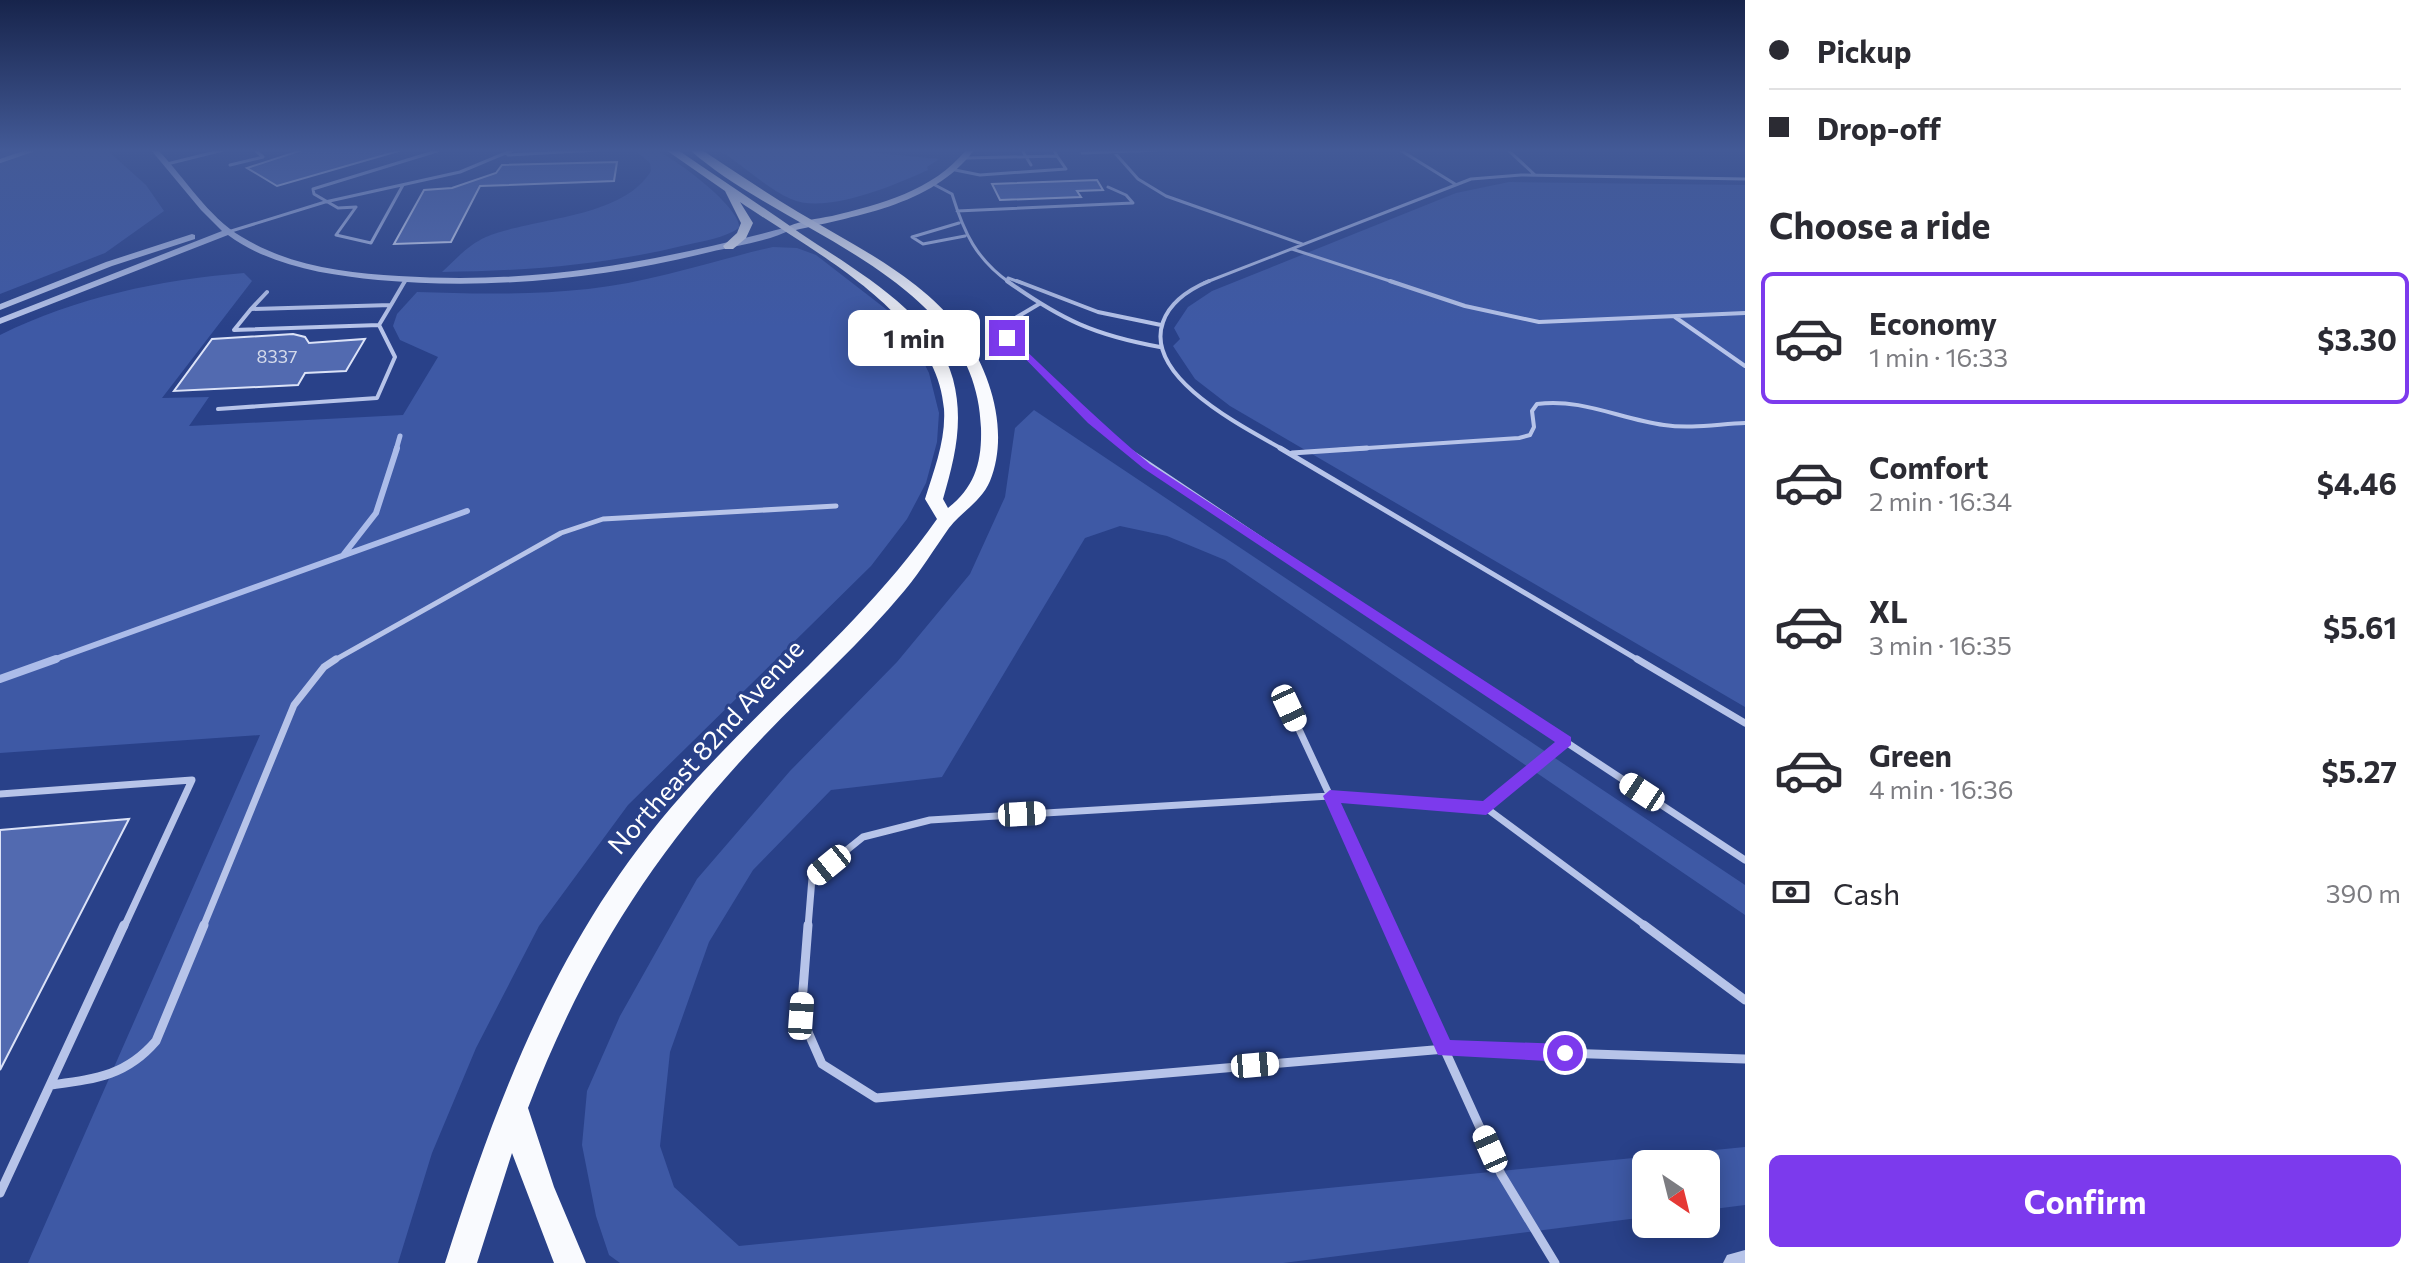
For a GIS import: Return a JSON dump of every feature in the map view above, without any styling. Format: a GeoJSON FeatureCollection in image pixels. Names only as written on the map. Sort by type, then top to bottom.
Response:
{"type":"FeatureCollection","features":[{"type":"Feature","properties":{"kind":"main road"},"geometry":{"type":"LineString","coordinates":[[729,246],[742,235],[747,223],[739,209]]}},
{"type":"Feature","properties":{"kind":"main road"},"geometry":{"type":"LineString","coordinates":[[759,209],[897,305],[933,350],[949,389],[952,412],[947,462],[934,499],[946,519]]}},
{"type":"Feature","properties":{"kind":"main road","name":"Northeast 82nd Avenue"},"geometry":{"type":"LineString","coordinates":[[461,1263],[512,1105],[561,994],[593,935],[631,876],[720,770],[899,585],[946,519],[977,491],[988,442],[985,399],[968,353],[943,318],[911,288],[787,209]]}},
{"type":"Feature","properties":{"kind":"main road"},"geometry":{"type":"LineString","coordinates":[[788,229],[854,209]]}},
{"type":"Feature","properties":{"kind":"main road"},"geometry":{"type":"LineString","coordinates":[[512,1105],[539,1189],[570,1263]]}},
{"type":"Feature","properties":{"kind":"street"},"geometry":{"type":"LineString","coordinates":[[207,209],[228,232],[267,253],[302,264],[406,280],[498,282],[565,279],[648,266],[788,229]]}},
{"type":"Feature","properties":{"kind":"street"},"geometry":{"type":"LineString","coordinates":[[0,307],[154,249],[193,237],[228,232]]}},
{"type":"Feature","properties":{"kind":"street"},"geometry":{"type":"LineString","coordinates":[[0,321],[228,232]]}},
{"type":"Feature","properties":{"kind":"street"},"geometry":{"type":"LineString","coordinates":[[1735,1263],[1745,1261]]}},
{"type":"Feature","properties":{"kind":"lane"},"geometry":{"type":"LineString","coordinates":[[228,232],[303,209]]}},
{"type":"Feature","properties":{"kind":"lane"},"geometry":{"type":"LineString","coordinates":[[355,209],[336,235],[371,243],[390,209]]}},
{"type":"Feature","properties":{"kind":"lane"},"geometry":{"type":"LineString","coordinates":[[1002,209],[957,211],[965,236],[979,257],[997,274],[1039,304],[1106,337],[1160,347]]}},
{"type":"Feature","properties":{"kind":"lane"},"geometry":{"type":"LineString","coordinates":[[1207,209],[1302,244]]}},
{"type":"Feature","properties":{"kind":"lane"},"geometry":{"type":"LineString","coordinates":[[1391,209],[1186,292],[1171,305],[1161,325],[1160,347],[1174,371],[1211,407],[1745,722]]}},
{"type":"Feature","properties":{"kind":"lane"},"geometry":{"type":"LineString","coordinates":[[959,223],[912,237],[923,244],[965,236]]}},
{"type":"Feature","properties":{"kind":"lane"},"geometry":{"type":"LineString","coordinates":[[1291,249],[1501,316],[1575,323],[1745,313]]}},
{"type":"Feature","properties":{"kind":"lane"},"geometry":{"type":"LineString","coordinates":[[997,274],[1098,312],[1161,325]]}},
{"type":"Feature","properties":{"kind":"lane"},"geometry":{"type":"LineString","coordinates":[[379,325],[406,280]]}},
{"type":"Feature","properties":{"kind":"lane"},"geometry":{"type":"LineString","coordinates":[[267,292],[234,330],[379,325]]}},
{"type":"Feature","properties":{"kind":"lane"},"geometry":{"type":"LineString","coordinates":[[1039,304],[1012,320],[1007,338],[1115,442],[1745,860]]}},
{"type":"Feature","properties":{"kind":"lane"},"geometry":{"type":"LineString","coordinates":[[251,309],[391,305]]}},
{"type":"Feature","properties":{"kind":"lane"},"geometry":{"type":"LineString","coordinates":[[1675,317],[1745,366]]}},
{"type":"Feature","properties":{"kind":"lane"},"geometry":{"type":"LineString","coordinates":[[218,409],[377,398],[395,357],[379,325]]}},
{"type":"Feature","properties":{"kind":"lane"},"geometry":{"type":"LineString","coordinates":[[1289,453],[1519,438],[1530,435],[1534,427],[1532,411],[1537,404],[1551,401],[1590,405],[1665,425],[1745,423]]}},
{"type":"Feature","properties":{"kind":"lane"},"geometry":{"type":"LineString","coordinates":[[51,1085],[111,1077],[137,1065],[156,1041],[294,705],[324,667],[561,533],[592,523],[836,506]]}},
{"type":"Feature","properties":{"kind":"lane"},"geometry":{"type":"LineString","coordinates":[[1289,708],[1501,1174],[1555,1263]]}},
{"type":"Feature","properties":{"kind":"lane"},"geometry":{"type":"LineString","coordinates":[[1486,808],[1565,741]]}},
{"type":"Feature","properties":{"kind":"lane"},"geometry":{"type":"LineString","coordinates":[[0,794],[192,780],[0,1193]]}},
{"type":"Feature","properties":{"kind":"lane"},"geometry":{"type":"LineString","coordinates":[[1745,1000],[1486,808],[1330,796],[930,820],[863,837],[812,878],[801,1016],[822,1064],[876,1098],[1445,1049],[1745,1059]]}},
{"type":"Feature","properties":{"kind":"shaded area"},"geometry":{"type":"Polygon","coordinates":[[[0,209],[164,211],[105,253],[0,294],[0,209]]]}},
{"type":"Feature","properties":{"kind":"shaded area"},"geometry":{"type":"Polygon","coordinates":[[[595,209],[731,209],[739,228],[707,240],[596,262],[442,272],[468,248],[486,237],[595,209]]]}},
{"type":"Feature","properties":{"kind":"shaded area"},"geometry":{"type":"Polygon","coordinates":[[[1416,209],[1745,209],[1745,707],[1230,406],[1195,379],[1173,346],[1180,339],[1174,328],[1188,307],[1212,291],[1416,209]]]}},
{"type":"Feature","properties":{"kind":"shaded area"},"geometry":{"type":"Polygon","coordinates":[[[773,247],[797,248],[816,255],[904,323],[929,373],[939,413],[937,442],[926,483],[907,519],[871,566],[628,805],[539,926],[476,1048],[432,1153],[398,1263],[28,1263],[260,735],[0,753],[0,335],[59,310],[119,292],[181,280],[244,273],[252,281],[162,398],[209,397],[189,426],[403,415],[438,357],[400,340],[393,326],[397,314],[417,292],[502,294],[612,286],[773,247]]]}},
{"type":"Feature","properties":{"kind":"shaded area"},"geometry":{"type":"Polygon","coordinates":[[[1034,410],[1745,885],[1745,915],[1225,560],[1167,536],[1120,526],[1085,538],[942,777],[831,790],[753,870],[709,942],[670,1052],[660,1146],[674,1187],[739,1246],[1632,1158],[1632,1219],[1283,1263],[620,1263],[609,1255],[596,1216],[582,1145],[587,1091],[620,1016],[697,879],[790,771],[897,662],[970,574],[1005,497],[1015,428],[1034,410]]]}},
{"type":"Feature","properties":{"kind":"shaded area"},"geometry":{"type":"Polygon","coordinates":[[[1745,1147],[1745,1205],[1720,1208],[1720,1150],[1715,1150],[1745,1147]]]}},
{"type":"Feature","properties":{"kind":"building"},"geometry":{"type":"Polygon","coordinates":[[[413,209],[468,209],[451,242],[394,244],[413,209]]]}},
{"type":"Feature","properties":{"kind":"building"},"geometry":{"type":"Polygon","coordinates":[[[293,334],[305,337],[309,343],[365,339],[346,371],[305,373],[298,385],[174,391],[212,339],[293,334]]]}},
{"type":"Feature","properties":{"kind":"building"},"geometry":{"type":"Polygon","coordinates":[[[129,819],[0,1070],[0,830],[129,819]]]}},
{"type":"Feature","properties":{"kind":"waterway"},"geometry":{"type":"LineString","coordinates":[[396,450],[400,436]]}},
{"type":"Feature","properties":{"kind":"waterway"},"geometry":{"type":"LineString","coordinates":[[344,554],[376,513],[397,448]]}},
{"type":"Feature","properties":{"kind":"waterway"},"geometry":{"type":"LineString","coordinates":[[50,661],[467,511]]}},
{"type":"Feature","properties":{"kind":"waterway"},"geometry":{"type":"LineString","coordinates":[[0,679],[56,659]]}},
{"type":"Feature","properties":{"kind":"route"},"geometry":{"type":"LineString","coordinates":[[1007,338],[1018,352],[1074,400],[1091,421],[1147,466],[1565,741],[1486,808],[1330,796],[1445,1049],[1565,1053]]}}]}
